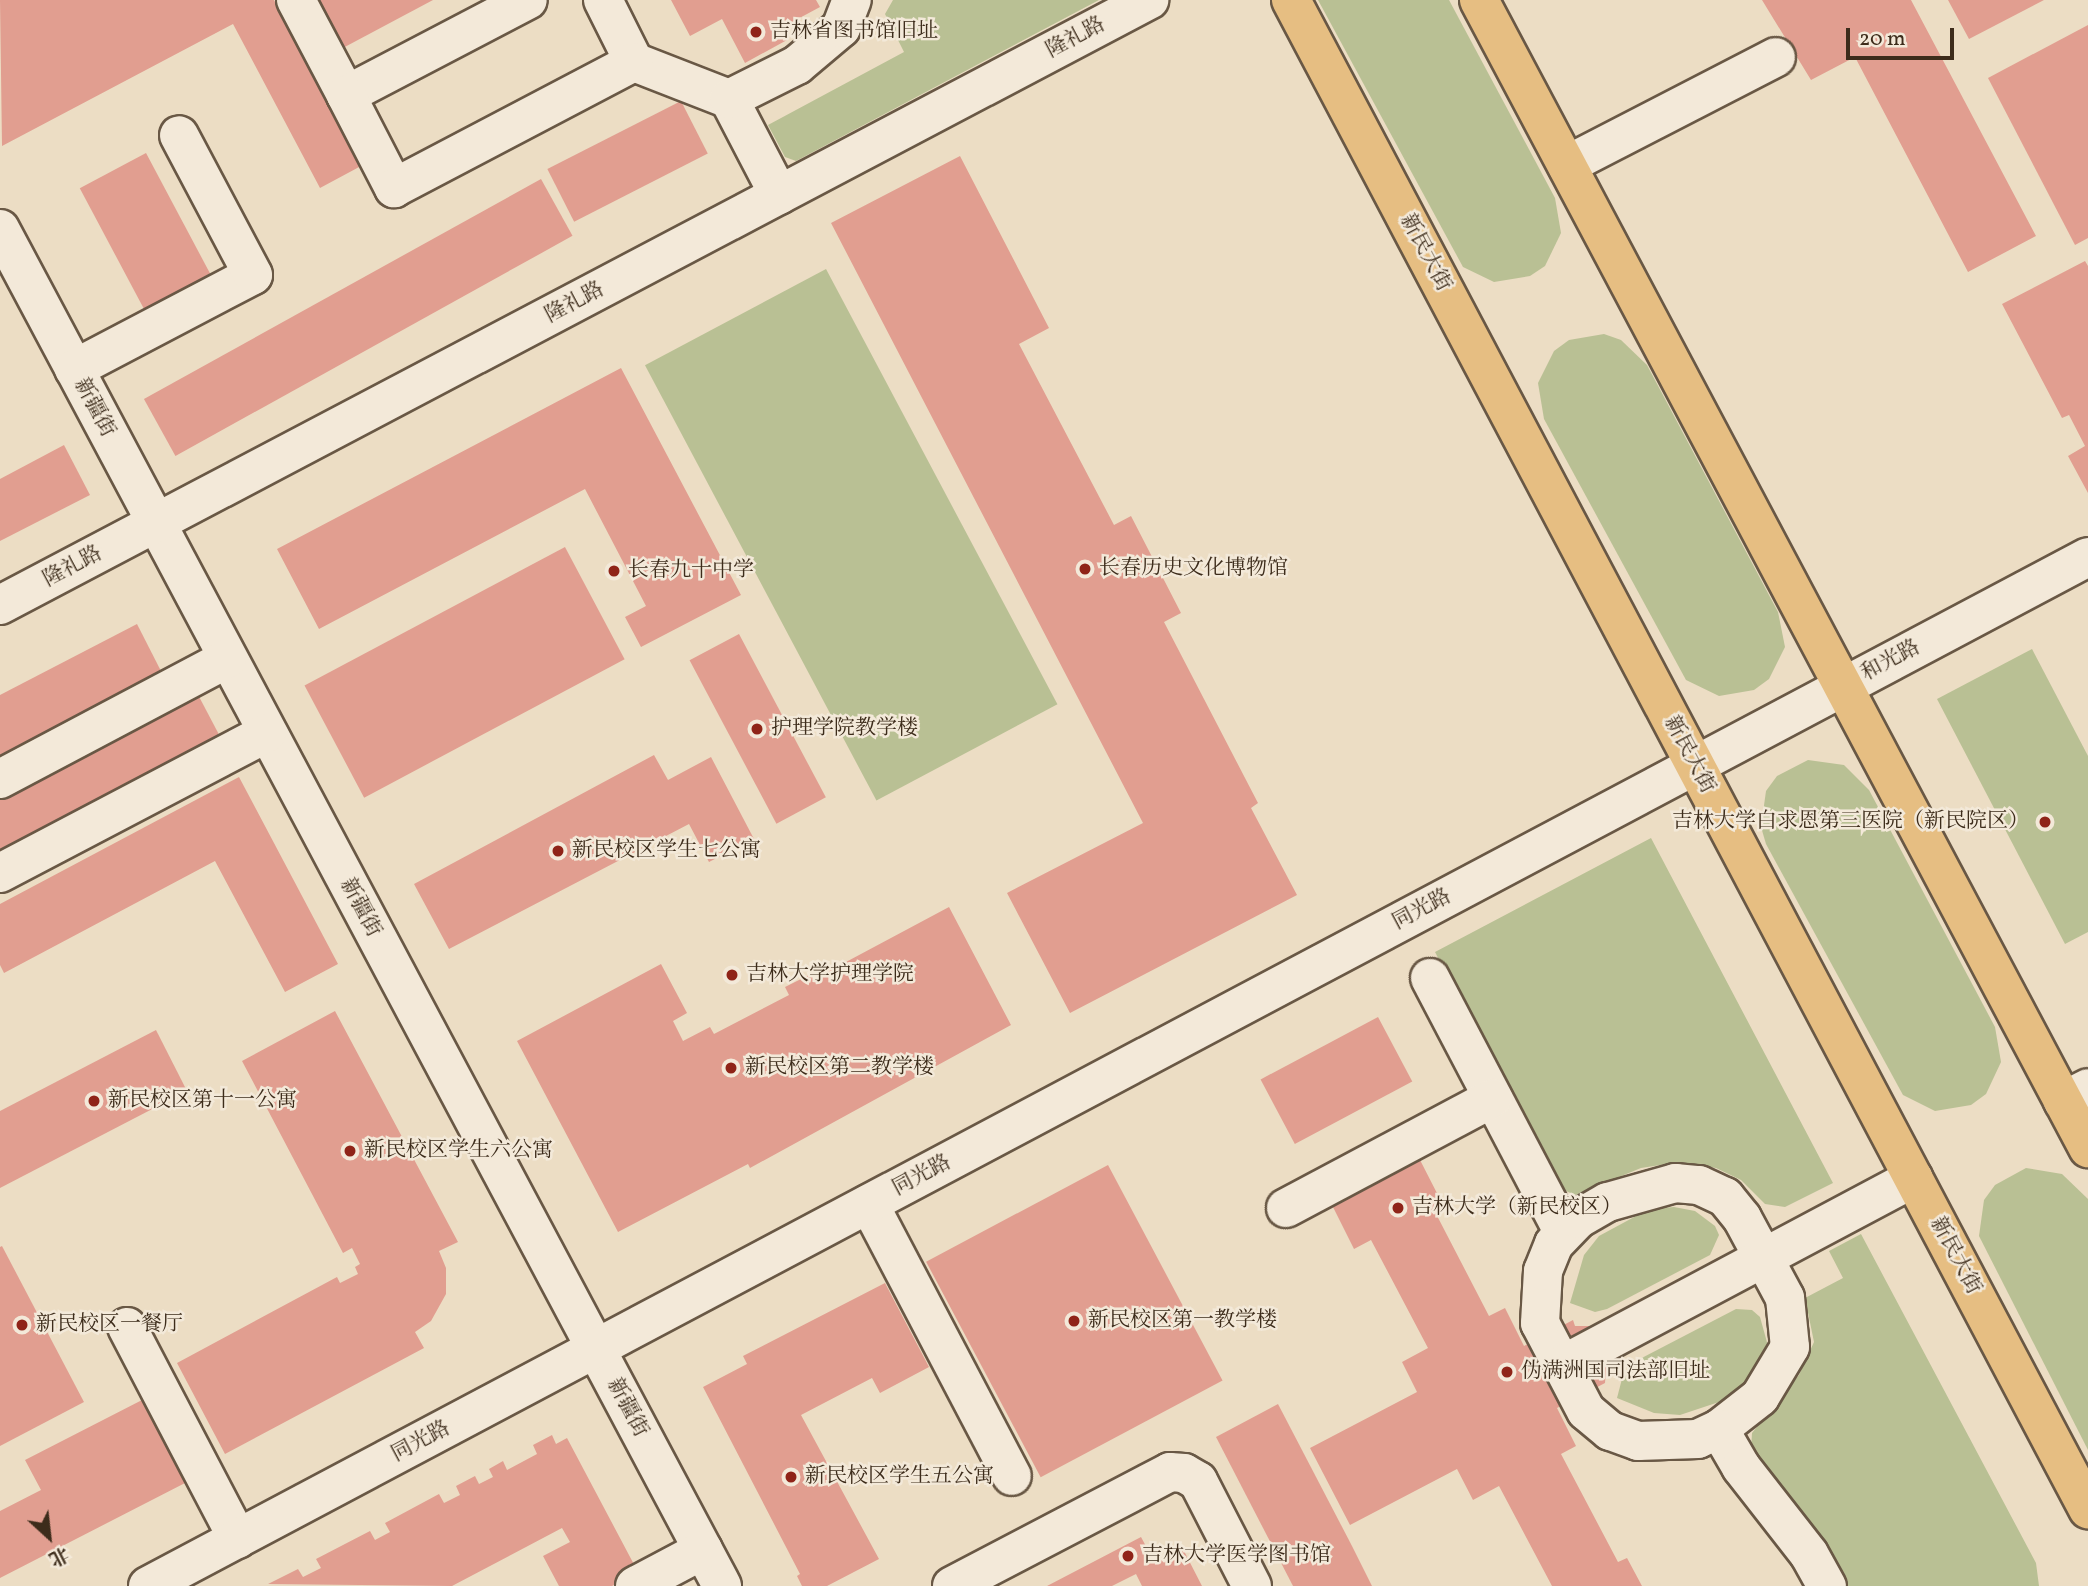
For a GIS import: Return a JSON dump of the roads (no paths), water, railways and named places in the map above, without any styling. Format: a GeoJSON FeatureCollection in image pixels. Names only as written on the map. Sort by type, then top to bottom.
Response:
{"type":"FeatureCollection","features":[{"type":"Feature","properties":{"kind":"main road","name":"新民大街"},"geometry":{"type":"LineString","coordinates":[[1291,0],[2088,1509]]}},
{"type":"Feature","properties":{"kind":"main road"},"geometry":{"type":"LineString","coordinates":[[1479,0],[1843,686],[2076,1094],[2088,1148]]}},
{"type":"Feature","properties":{"kind":"street"},"geometry":{"type":"LineString","coordinates":[[296,0],[394,188],[634,62]]}},
{"type":"Feature","properties":{"kind":"street"},"geometry":{"type":"LineString","coordinates":[[346,95],[528,0]]}},
{"type":"Feature","properties":{"kind":"street"},"geometry":{"type":"LineString","coordinates":[[603,0],[634,62],[729,99],[779,195]]}},
{"type":"Feature","properties":{"kind":"street"},"geometry":{"type":"LineString","coordinates":[[729,99],[797,65],[841,28],[852,0]]}},
{"type":"Feature","properties":{"kind":"street","name":"隆礼路"},"geometry":{"type":"LineString","coordinates":[[0,605],[1149,0]]}},
{"type":"Feature","properties":{"kind":"street"},"geometry":{"type":"LineString","coordinates":[[1567,165],[1776,57]]}},
{"type":"Feature","properties":{"kind":"street"},"geometry":{"type":"LineString","coordinates":[[74,369],[253,275],[179,135]]}},
{"type":"Feature","properties":{"kind":"street","name":"新疆街"},"geometry":{"type":"LineString","coordinates":[[0,229],[722,1586]]}},
{"type":"Feature","properties":{"kind":"street","name":"和光路"},"geometry":{"type":"LineString","coordinates":[[1695,765],[2088,557]]}},
{"type":"Feature","properties":{"kind":"street"},"geometry":{"type":"LineString","coordinates":[[0,779],[227,659]]}},
{"type":"Feature","properties":{"kind":"street"},"geometry":{"type":"LineString","coordinates":[[0,873],[267,733]]}},
{"type":"Feature","properties":{"kind":"street","name":"同光路"},"geometry":{"type":"LineString","coordinates":[[148,1586],[192,1576],[238,1539],[1695,765]]}},
{"type":"Feature","properties":{"kind":"street"},"geometry":{"type":"LineString","coordinates":[[1430,978],[1563,1231]]}},
{"type":"Feature","properties":{"kind":"street"},"geometry":{"type":"LineString","coordinates":[[1286,1208],[1493,1098]]}},
{"type":"Feature","properties":{"kind":"street"},"geometry":{"type":"LineString","coordinates":[[1562,1365],[1913,1178]]}},
{"type":"Feature","properties":{"kind":"street"},"geometry":{"type":"LineString","coordinates":[[1675,1183],[1699,1185],[1725,1196],[1764,1257],[1785,1298],[1790,1347],[1760,1397],[1719,1429],[1698,1438],[1667,1442],[1638,1441],[1610,1430],[1586,1411],[1540,1323],[1539,1299],[1543,1271],[1563,1231],[1608,1202],[1640,1190],[1675,1183]]}},
{"type":"Feature","properties":{"kind":"street"},"geometry":{"type":"LineString","coordinates":[[869,1204],[1012,1476]]}},
{"type":"Feature","properties":{"kind":"street"},"geometry":{"type":"LineString","coordinates":[[127,1327],[238,1539]]}},
{"type":"Feature","properties":{"kind":"street"},"geometry":{"type":"LineString","coordinates":[[1719,1429],[1741,1467],[1809,1554],[1827,1586]]}},
{"type":"Feature","properties":{"kind":"street"},"geometry":{"type":"LineString","coordinates":[[952,1586],[1170,1472],[1184,1473],[1198,1481],[1252,1586]]}},
{"type":"Feature","properties":{"kind":"street"},"geometry":{"type":"LineString","coordinates":[[635,1586],[703,1550]]}},
{"type":"Feature","properties":{"kind":"place","name":"吉林省图书馆旧址"},"geometry":{"type":"Point","coordinates":[756,32]}},
{"type":"Feature","properties":{"kind":"place","name":"长春历史文化博物馆"},"geometry":{"type":"Point","coordinates":[1085,569]}},
{"type":"Feature","properties":{"kind":"place","name":"长春九十中学"},"geometry":{"type":"Point","coordinates":[614,571]}},
{"type":"Feature","properties":{"kind":"place","name":"护理学院教学楼"},"geometry":{"type":"Point","coordinates":[757,729]}},
{"type":"Feature","properties":{"kind":"place","name":"吉林大学白求恩第三医院（新民院区）"},"geometry":{"type":"Point","coordinates":[2045,822]}},
{"type":"Feature","properties":{"kind":"place","name":"新民校区学生七公寓"},"geometry":{"type":"Point","coordinates":[558,851]}},
{"type":"Feature","properties":{"kind":"place","name":"吉林大学护理学院"},"geometry":{"type":"Point","coordinates":[732,975]}},
{"type":"Feature","properties":{"kind":"place","name":"新民校区第二教学楼"},"geometry":{"type":"Point","coordinates":[731,1068]}},
{"type":"Feature","properties":{"kind":"place","name":"新民校区第十一公寓"},"geometry":{"type":"Point","coordinates":[94,1101]}},
{"type":"Feature","properties":{"kind":"place","name":"新民校区学生六公寓"},"geometry":{"type":"Point","coordinates":[350,1151]}},
{"type":"Feature","properties":{"kind":"place","name":"吉林大学（新民校区）"},"geometry":{"type":"Point","coordinates":[1398,1208]}},
{"type":"Feature","properties":{"kind":"place","name":"新民校区第一教学楼"},"geometry":{"type":"Point","coordinates":[1074,1321]}},
{"type":"Feature","properties":{"kind":"place","name":"新民校区一餐厅"},"geometry":{"type":"Point","coordinates":[22,1325]}},
{"type":"Feature","properties":{"kind":"place","name":"伪满洲国司法部旧址"},"geometry":{"type":"Point","coordinates":[1507,1372]}},
{"type":"Feature","properties":{"kind":"place","name":"新民校区学生五公寓"},"geometry":{"type":"Point","coordinates":[791,1477]}},
{"type":"Feature","properties":{"kind":"place","name":"吉林大学医学图书馆"},"geometry":{"type":"Point","coordinates":[1128,1556]}}]}
